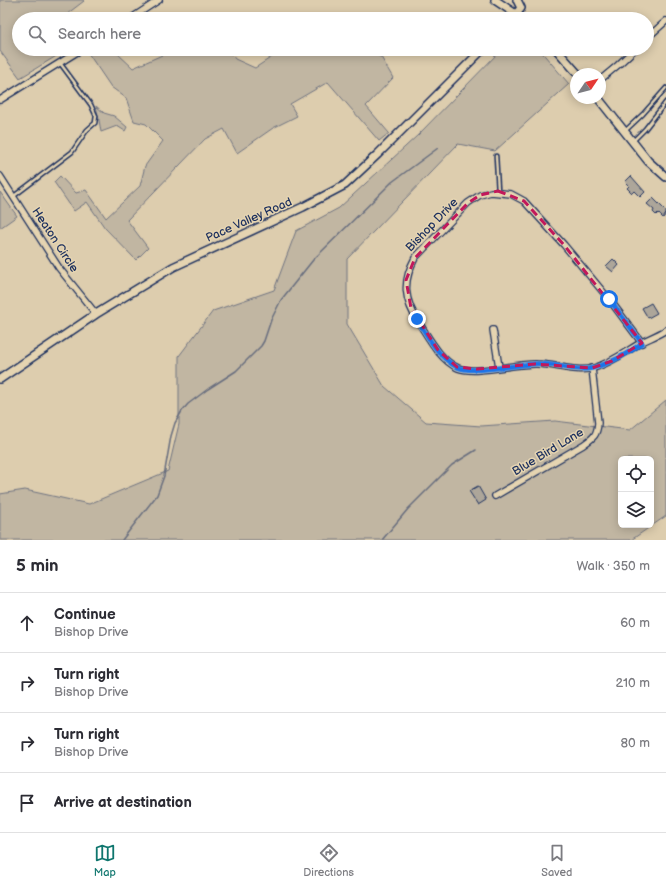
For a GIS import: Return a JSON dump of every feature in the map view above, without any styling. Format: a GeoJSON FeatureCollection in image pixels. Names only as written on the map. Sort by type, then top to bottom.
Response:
{"type":"FeatureCollection","features":[{"type":"Feature","properties":{"kind":"street"},"geometry":{"type":"LineString","coordinates":[[141,12],[159,0]]}},
{"type":"Feature","properties":{"kind":"street"},"geometry":{"type":"LineString","coordinates":[[495,0],[508,12]]}},
{"type":"Feature","properties":{"kind":"street"},"geometry":{"type":"LineString","coordinates":[[517,0],[521,8],[518,12]]}},
{"type":"Feature","properties":{"kind":"street"},"geometry":{"type":"LineString","coordinates":[[654,32],[666,21]]}},
{"type":"Feature","properties":{"kind":"street"},"geometry":{"type":"LineString","coordinates":[[0,100],[70,56]]}},
{"type":"Feature","properties":{"kind":"street","name":"Pace Valley Road"},"geometry":{"type":"LineString","coordinates":[[0,379],[96,314],[173,267],[303,207],[345,185],[476,56]]}},
{"type":"Feature","properties":{"kind":"street"},"geometry":{"type":"LineString","coordinates":[[562,56],[573,68]]}},
{"type":"Feature","properties":{"kind":"street"},"geometry":{"type":"LineString","coordinates":[[606,75],[628,56]]}},
{"type":"Feature","properties":{"kind":"street"},"geometry":{"type":"LineString","coordinates":[[603,104],[648,161],[666,177]]}},
{"type":"Feature","properties":{"kind":"street","name":"Heaton Circle"},"geometry":{"type":"LineString","coordinates":[[0,176],[59,268],[96,314]]}},
{"type":"Feature","properties":{"kind":"street","name":"Bishop Drive"},"geometry":{"type":"LineString","coordinates":[[642,343],[609,299],[564,245],[524,201],[511,194],[491,192],[480,195],[468,203],[415,258],[409,268],[406,280],[406,293],[411,308],[438,350],[448,361],[456,367],[463,369],[535,364],[573,368],[592,368],[612,361],[666,330]]}},
{"type":"Feature","properties":{"kind":"street"},"geometry":{"type":"LineString","coordinates":[[493,330],[498,367]]}},
{"type":"Feature","properties":{"kind":"street","name":"Blue Bird Lane"},"geometry":{"type":"LineString","coordinates":[[494,496],[583,445],[594,437],[598,429],[598,423],[592,368]]}},
{"type":"Feature","properties":{"kind":"lane"},"geometry":{"type":"LineString","coordinates":[[14,196],[72,152],[87,130],[95,123],[96,116],[92,105],[60,62]]}},
{"type":"Feature","properties":{"kind":"lane"},"geometry":{"type":"LineString","coordinates":[[624,131],[643,114],[666,88]]}},
{"type":"Feature","properties":{"kind":"lane"},"geometry":{"type":"LineString","coordinates":[[632,141],[645,129],[666,102]]}},
{"type":"Feature","properties":{"kind":"lane"},"geometry":{"type":"LineString","coordinates":[[496,156],[498,192]]}},
{"type":"Feature","properties":{"kind":"highlighted area"},"geometry":{"type":"Polygon","coordinates":[[[498,191],[524,201],[564,245],[642,343],[612,361],[592,368],[535,364],[477,369],[457,367],[438,350],[411,308],[406,280],[415,258],[468,203],[480,195],[498,191]]]}},
{"type":"Feature","properties":{"kind":"shaded area"},"geometry":{"type":"Polygon","coordinates":[[[0,0],[84,1],[70,12],[12,12],[12,56],[56,56],[20,78],[0,51],[0,0]]]}},
{"type":"Feature","properties":{"kind":"shaded area"},"geometry":{"type":"Polygon","coordinates":[[[90,56],[120,56],[133,68],[160,56],[233,56],[235,59],[255,68],[273,56],[379,56],[381,57],[393,78],[366,106],[389,133],[379,141],[328,82],[290,104],[297,116],[273,128],[237,153],[224,129],[205,139],[127,220],[148,248],[136,260],[105,228],[87,202],[74,211],[54,182],[60,176],[76,193],[86,190],[106,218],[140,186],[145,166],[163,141],[146,124],[134,121],[126,98],[111,87],[90,56]]]}},
{"type":"Feature","properties":{"kind":"shaded area"},"geometry":{"type":"Polygon","coordinates":[[[495,56],[545,56],[569,84],[495,151],[458,144],[347,259],[347,324],[384,386],[426,422],[481,426],[555,421],[630,430],[666,400],[666,516],[654,524],[654,456],[618,456],[618,528],[648,528],[631,540],[0,540],[0,494],[25,490],[89,504],[168,471],[179,424],[179,356],[213,311],[274,290],[296,231],[339,208],[418,135],[495,56]]]}},
{"type":"Feature","properties":{"kind":"shaded area"},"geometry":{"type":"Polygon","coordinates":[[[96,106],[104,113],[114,116],[127,127],[125,131],[117,126],[101,132],[96,106]]]}},
{"type":"Feature","properties":{"kind":"shaded area"},"geometry":{"type":"Polygon","coordinates":[[[0,192],[17,216],[0,228],[0,192]]]}},
{"type":"Feature","properties":{"kind":"building"},"geometry":{"type":"Polygon","coordinates":[[[631,176],[645,192],[640,197],[634,191],[632,193],[627,188],[629,186],[625,182],[631,176]]]}},
{"type":"Feature","properties":{"kind":"building"},"geometry":{"type":"Polygon","coordinates":[[[653,198],[666,211],[663,218],[658,213],[656,215],[653,212],[654,210],[647,204],[653,198]]]}},
{"type":"Feature","properties":{"kind":"building"},"geometry":{"type":"Polygon","coordinates":[[[613,259],[619,265],[613,272],[606,266],[613,259]]]}},
{"type":"Feature","properties":{"kind":"building"},"geometry":{"type":"Polygon","coordinates":[[[651,303],[657,313],[648,318],[642,308],[651,303]]]}},
{"type":"Feature","properties":{"kind":"building"},"geometry":{"type":"Polygon","coordinates":[[[478,486],[486,500],[478,505],[469,491],[478,486]]]}},
{"type":"Feature","properties":{"kind":"waterway"},"geometry":{"type":"LineString","coordinates":[[122,540],[157,495],[164,476],[171,436],[175,423],[182,411],[188,404],[208,389],[236,371],[261,346],[281,300],[313,260],[392,182],[438,148]]}},
{"type":"Feature","properties":{"kind":"waterway"},"geometry":{"type":"LineString","coordinates":[[382,540],[408,509],[452,465],[476,450]]}},
{"type":"Feature","properties":{"kind":"route"},"geometry":{"type":"LineString","coordinates":[[417,319],[438,350],[448,361],[456,367],[463,369],[535,364],[573,368],[592,368],[622,356],[642,343],[609,299]]}}]}
